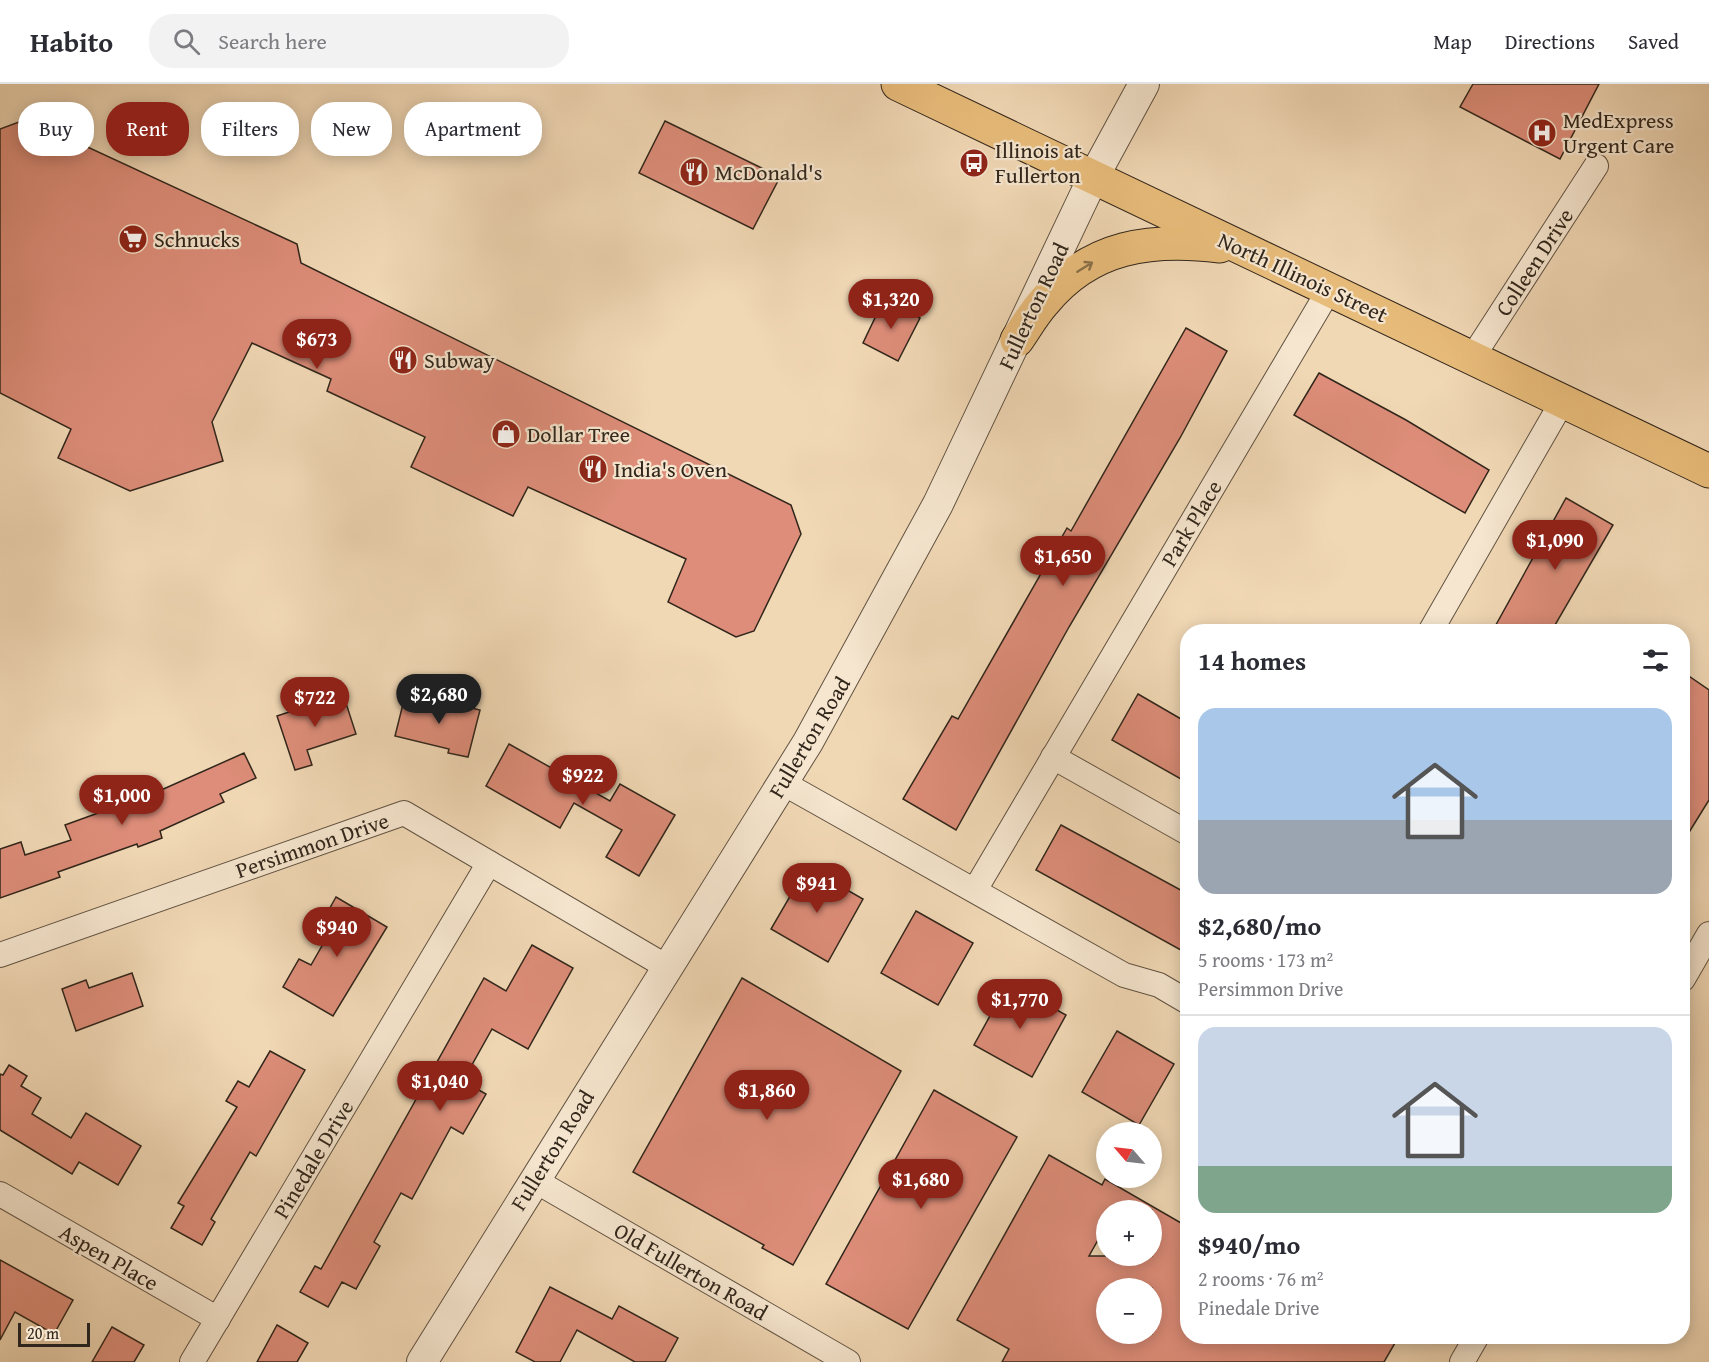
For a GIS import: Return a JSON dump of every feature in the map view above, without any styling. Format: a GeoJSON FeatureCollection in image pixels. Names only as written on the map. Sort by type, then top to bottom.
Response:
{"type":"FeatureCollection","features":[{"type":"Feature","properties":{"kind":"main road","name":"North Illinois Street"},"geometry":{"type":"LineString","coordinates":[[898,84],[1709,471]]}},
{"type":"Feature","properties":{"kind":"main road"},"geometry":{"type":"LineString","coordinates":[[1017,340],[1044,301],[1069,277],[1106,254],[1139,244],[1184,242],[1244,249]]}},
{"type":"Feature","properties":{"kind":"street","name":"Fullerton Road"},"geometry":{"type":"LineString","coordinates":[[422,1362],[666,967],[783,783],[835,695],[938,504],[1093,178],[1144,84]]}},
{"type":"Feature","properties":{"kind":"street","name":"Colleen Drive"},"geometry":{"type":"LineString","coordinates":[[1472,358],[1596,166]]}},
{"type":"Feature","properties":{"kind":"street","name":"Park Place"},"geometry":{"type":"LineString","coordinates":[[975,890],[1329,290]]}},
{"type":"Feature","properties":{"kind":"street"},"geometry":{"type":"LineString","coordinates":[[1435,624],[1562,402]]}},
{"type":"Feature","properties":{"kind":"street"},"geometry":{"type":"LineString","coordinates":[[1053,757],[1180,828]]}},
{"type":"Feature","properties":{"kind":"street"},"geometry":{"type":"LineString","coordinates":[[783,783],[1124,975],[1159,985],[1180,997]]}},
{"type":"Feature","properties":{"kind":"street","name":"Persimmon Drive"},"geometry":{"type":"LineString","coordinates":[[0,955],[404,813],[666,967]]}},
{"type":"Feature","properties":{"kind":"street","name":"Pinedale Drive"},"geometry":{"type":"LineString","coordinates":[[192,1362],[489,863]]}},
{"type":"Feature","properties":{"kind":"street"},"geometry":{"type":"LineString","coordinates":[[1690,967],[1709,934]]}},
{"type":"Feature","properties":{"kind":"street","name":"Old Fullerton Road"},"geometry":{"type":"LineString","coordinates":[[534,1180],[848,1362]]}},
{"type":"Feature","properties":{"kind":"street","name":"Aspen Place"},"geometry":{"type":"LineString","coordinates":[[0,1194],[218,1319]]}},
{"type":"Feature","properties":{"kind":"street"},"geometry":{"type":"LineString","coordinates":[[1462,1362],[1472,1344]]}},
{"type":"Feature","properties":{"kind":"building","name":"MedExpress Urgent Care"},"geometry":{"type":"Polygon","coordinates":[[[1473,84],[1599,84],[1560,159],[1460,107],[1473,84]]]}},
{"type":"Feature","properties":{"kind":"building"},"geometry":{"type":"Polygon","coordinates":[[[665,121],[780,177],[753,229],[639,173],[665,121]]]}},
{"type":"Feature","properties":{"kind":"building"},"geometry":{"type":"Polygon","coordinates":[[[18,122],[18,156],[94,156],[94,150],[297,244],[301,263],[791,505],[801,534],[754,631],[736,637],[668,602],[686,559],[528,487],[513,516],[411,467],[425,437],[327,391],[331,379],[252,343],[212,422],[223,461],[130,491],[58,458],[71,429],[0,393],[0,129],[18,122]]]}},
{"type":"Feature","properties":{"kind":"building"},"geometry":{"type":"Polygon","coordinates":[[[884,299],[920,318],[898,361],[863,343],[884,299]]]}},
{"type":"Feature","properties":{"kind":"building"},"geometry":{"type":"Polygon","coordinates":[[[1186,328],[1227,351],[1180,438],[1069,627],[956,830],[903,799],[952,716],[958,719],[1067,528],[1071,531],[1186,328]]]}},
{"type":"Feature","properties":{"kind":"building"},"geometry":{"type":"Polygon","coordinates":[[[1319,373],[1406,420],[1489,470],[1465,513],[1294,415],[1319,373]]]}},
{"type":"Feature","properties":{"kind":"building"},"geometry":{"type":"Polygon","coordinates":[[[1566,498],[1613,525],[1556,624],[1496,624],[1566,498]]]}},
{"type":"Feature","properties":{"kind":"building"},"geometry":{"type":"Polygon","coordinates":[[[1690,677],[1709,690],[1709,800],[1690,831],[1690,677]]]}},
{"type":"Feature","properties":{"kind":"building"},"geometry":{"type":"Polygon","coordinates":[[[343,694],[356,734],[307,750],[312,765],[295,770],[277,716],[343,694]]]}},
{"type":"Feature","properties":{"kind":"building"},"geometry":{"type":"Polygon","coordinates":[[[1138,694],[1180,718],[1180,778],[1112,740],[1138,694]]]}},
{"type":"Feature","properties":{"kind":"building"},"geometry":{"type":"Polygon","coordinates":[[[418,695],[480,710],[468,757],[448,753],[449,749],[395,736],[403,704],[415,707],[418,695]]]}},
{"type":"Feature","properties":{"kind":"building"},"geometry":{"type":"Polygon","coordinates":[[[509,744],[610,801],[620,784],[675,815],[639,876],[606,857],[622,830],[574,803],[560,828],[486,786],[509,744]]]}},
{"type":"Feature","properties":{"kind":"building"},"geometry":{"type":"Polygon","coordinates":[[[244,753],[256,778],[220,794],[224,802],[160,831],[162,838],[138,847],[137,844],[58,872],[60,877],[0,898],[0,849],[21,842],[25,855],[71,840],[65,825],[159,791],[244,753]]]}},
{"type":"Feature","properties":{"kind":"building"},"geometry":{"type":"Polygon","coordinates":[[[1061,825],[1180,890],[1180,950],[1036,870],[1061,825]]]}},
{"type":"Feature","properties":{"kind":"building"},"geometry":{"type":"Polygon","coordinates":[[[807,867],[863,899],[828,962],[771,929],[807,867]]]}},
{"type":"Feature","properties":{"kind":"building"},"geometry":{"type":"Polygon","coordinates":[[[336,897],[387,927],[333,1016],[283,987],[299,959],[311,965],[331,930],[321,924],[336,897]]]}},
{"type":"Feature","properties":{"kind":"building"},"geometry":{"type":"Polygon","coordinates":[[[916,911],[973,943],[938,1005],[881,973],[916,911]]]}},
{"type":"Feature","properties":{"kind":"building"},"geometry":{"type":"Polygon","coordinates":[[[532,945],[573,968],[528,1049],[492,1029],[463,1081],[486,1094],[463,1134],[451,1127],[412,1199],[401,1193],[374,1242],[380,1246],[356,1289],[342,1282],[328,1307],[300,1292],[315,1266],[321,1269],[484,978],[506,991],[532,945]]]}},
{"type":"Feature","properties":{"kind":"building"},"geometry":{"type":"Polygon","coordinates":[[[132,973],[143,1006],[76,1031],[62,989],[86,980],[89,988],[132,973]]]}},
{"type":"Feature","properties":{"kind":"building"},"geometry":{"type":"Polygon","coordinates":[[[742,978],[901,1071],[793,1265],[762,1248],[764,1245],[633,1172],[742,978]]]}},
{"type":"Feature","properties":{"kind":"building"},"geometry":{"type":"Polygon","coordinates":[[[1008,983],[1066,1015],[1032,1077],[974,1045],[1008,983]]]}},
{"type":"Feature","properties":{"kind":"building"},"geometry":{"type":"Polygon","coordinates":[[[1117,1031],[1174,1064],[1141,1122],[1134,1122],[1082,1092],[1117,1031]]]}},
{"type":"Feature","properties":{"kind":"building"},"geometry":{"type":"Polygon","coordinates":[[[270,1051],[305,1070],[256,1156],[250,1152],[211,1219],[215,1222],[202,1245],[171,1228],[184,1206],[178,1203],[237,1107],[226,1101],[238,1081],[249,1087],[270,1051]]]}},
{"type":"Feature","properties":{"kind":"building"},"geometry":{"type":"Polygon","coordinates":[[[9,1065],[27,1076],[21,1086],[41,1098],[32,1114],[71,1138],[86,1113],[141,1146],[118,1185],[79,1162],[72,1174],[0,1130],[0,1074],[3,1075],[9,1065]]]}},
{"type":"Feature","properties":{"kind":"building"},"geometry":{"type":"Polygon","coordinates":[[[934,1090],[1017,1137],[908,1329],[826,1284],[934,1090]]]}},
{"type":"Feature","properties":{"kind":"building"},"geometry":{"type":"Polygon","coordinates":[[[1049,1155],[1096,1182],[1096,1188],[1121,1188],[1141,1200],[1096,1200],[1096,1244],[1089,1256],[1096,1256],[1096,1266],[1162,1266],[1162,1212],[1180,1222],[1180,1344],[1394,1344],[1384,1362],[1002,1362],[1009,1349],[957,1320],[1049,1155]]]}},
{"type":"Feature","properties":{"kind":"building"},"geometry":{"type":"Polygon","coordinates":[[[0,1260],[73,1300],[54,1334],[15,1312],[0,1340],[0,1260]]]}},
{"type":"Feature","properties":{"kind":"building"},"geometry":{"type":"Polygon","coordinates":[[[550,1287],[612,1319],[619,1306],[678,1338],[665,1362],[635,1362],[577,1330],[560,1362],[535,1362],[516,1352],[550,1287]]]}},
{"type":"Feature","properties":{"kind":"building"},"geometry":{"type":"Polygon","coordinates":[[[277,1325],[308,1343],[297,1362],[257,1362],[277,1325]]]}},
{"type":"Feature","properties":{"kind":"building"},"geometry":{"type":"Polygon","coordinates":[[[112,1327],[144,1345],[134,1362],[92,1362],[112,1327]]]}},
{"type":"Feature","properties":{"kind":"place","name":"MedExpress Urgent Care"},"geometry":{"type":"Point","coordinates":[1542,133]}},
{"type":"Feature","properties":{"kind":"place","name":"Illinois at Fullerton"},"geometry":{"type":"Point","coordinates":[974,163]}},
{"type":"Feature","properties":{"kind":"place","name":"McDonald's"},"geometry":{"type":"Point","coordinates":[694,172]}},
{"type":"Feature","properties":{"kind":"place","name":"Schnucks"},"geometry":{"type":"Point","coordinates":[133,239]}},
{"type":"Feature","properties":{"kind":"place","name":"Subway"},"geometry":{"type":"Point","coordinates":[403,360]}},
{"type":"Feature","properties":{"kind":"place","name":"Dollar Tree"},"geometry":{"type":"Point","coordinates":[506,434]}},
{"type":"Feature","properties":{"kind":"place","name":"India's Oven"},"geometry":{"type":"Point","coordinates":[593,469]}}]}
